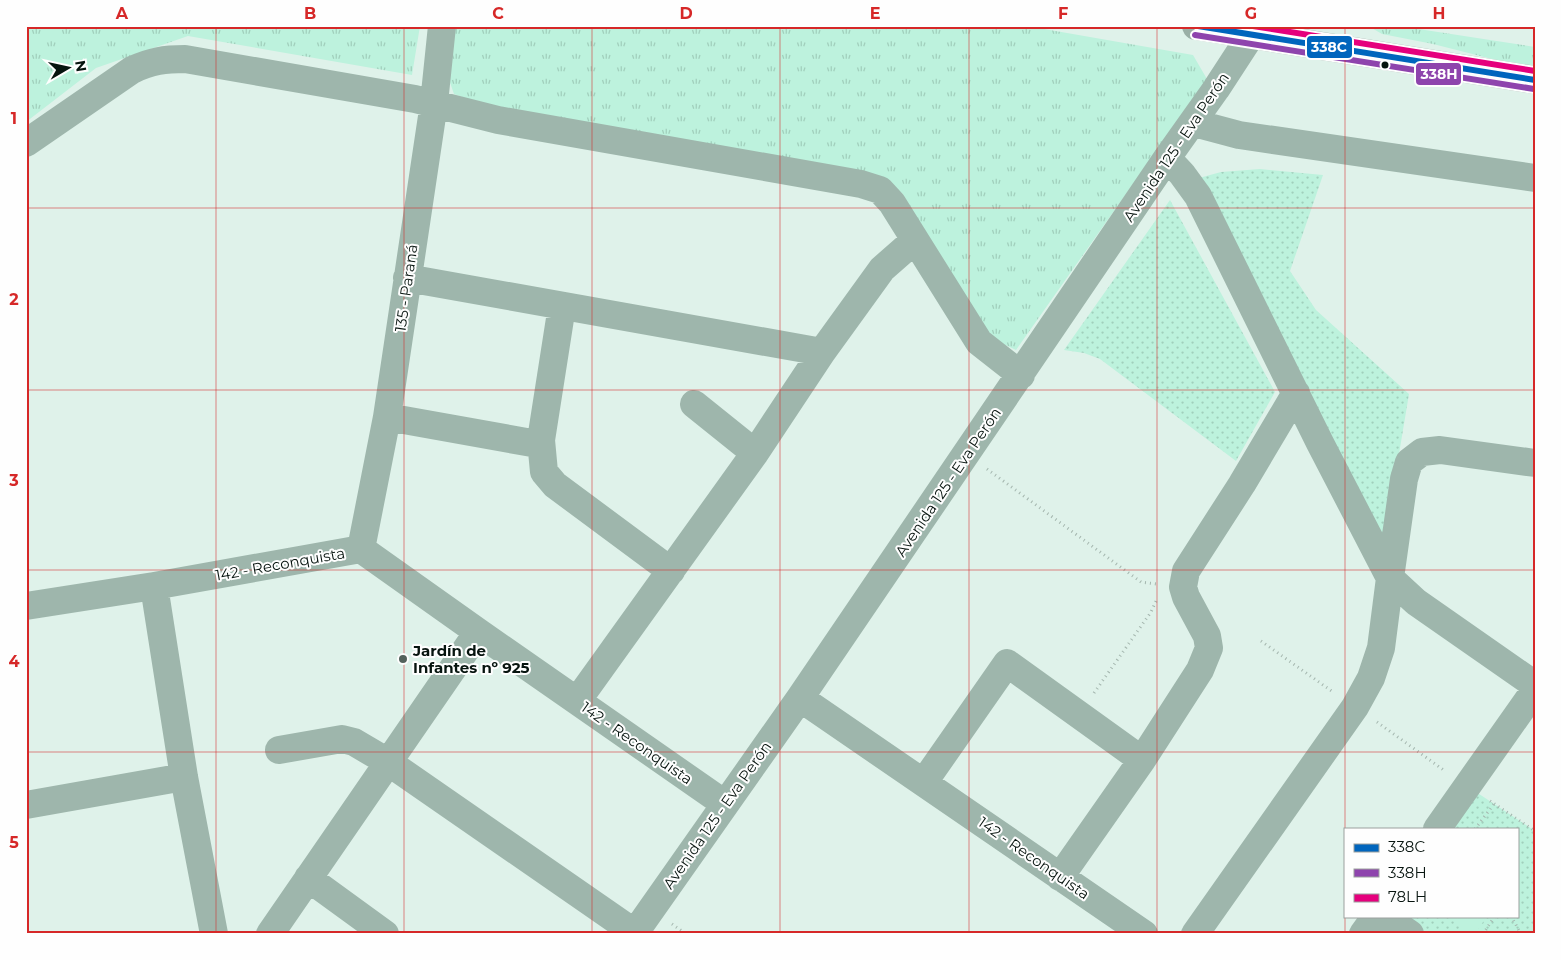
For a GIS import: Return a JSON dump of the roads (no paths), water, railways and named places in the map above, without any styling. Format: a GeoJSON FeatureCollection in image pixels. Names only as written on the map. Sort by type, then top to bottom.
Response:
{"type":"FeatureCollection","features":[{"type":"Feature","properties":{"kind":"main road"},"geometry":{"type":"LineString","coordinates":[[1196,26],[1254,31],[1535,80]]}},
{"type":"Feature","properties":{"kind":"street","name":"135 - Paraná"},"geometry":{"type":"LineString","coordinates":[[362,549],[387,417],[434,103],[442,26]]}},
{"type":"Feature","properties":{"kind":"street","name":"Avenida 125 - Eva Perón"},"geometry":{"type":"LineString","coordinates":[[634,933],[800,698],[1167,158],[1194,122],[1254,31]]}},
{"type":"Feature","properties":{"kind":"street"},"geometry":{"type":"LineString","coordinates":[[26,143],[132,70],[149,62],[185,59],[434,103],[498,120],[861,184],[880,190],[892,203],[979,342],[1021,375]]}},
{"type":"Feature","properties":{"kind":"street"},"geometry":{"type":"LineString","coordinates":[[1194,122],[1239,136],[1535,178]]}},
{"type":"Feature","properties":{"kind":"street"},"geometry":{"type":"LineString","coordinates":[[1167,158],[1182,174],[1198,196],[1390,578],[1416,602],[1535,685]]}},
{"type":"Feature","properties":{"kind":"street"},"geometry":{"type":"LineString","coordinates":[[577,701],[755,453],[822,352],[882,269],[915,240]]}},
{"type":"Feature","properties":{"kind":"street"},"geometry":{"type":"LineString","coordinates":[[407,278],[822,352]]}},
{"type":"Feature","properties":{"kind":"street"},"geometry":{"type":"LineString","coordinates":[[562,306],[541,440],[544,472],[555,485],[671,571]]}},
{"type":"Feature","properties":{"kind":"street"},"geometry":{"type":"LineString","coordinates":[[1060,877],[1142,760],[1200,670],[1209,648],[1207,636],[1186,597],[1174,586],[1186,571],[1242,484],[1296,393]]}},
{"type":"Feature","properties":{"kind":"street"},"geometry":{"type":"LineString","coordinates":[[694,404],[755,453]]}},
{"type":"Feature","properties":{"kind":"street"},"geometry":{"type":"LineString","coordinates":[[387,417],[532,443],[541,440]]}},
{"type":"Feature","properties":{"kind":"street"},"geometry":{"type":"LineString","coordinates":[[1195,934],[1356,708],[1372,678],[1381,648],[1404,479],[1409,462],[1422,452],[1440,450],[1535,463]]}},
{"type":"Feature","properties":{"kind":"street","name":"142 - Reconquista"},"geometry":{"type":"LineString","coordinates":[[26,606],[154,586],[362,549],[725,804]]}},
{"type":"Feature","properties":{"kind":"street"},"geometry":{"type":"LineString","coordinates":[[154,586],[184,777],[214,934]]}},
{"type":"Feature","properties":{"kind":"street"},"geometry":{"type":"LineString","coordinates":[[270,934],[478,632]]}},
{"type":"Feature","properties":{"kind":"street"},"geometry":{"type":"LineString","coordinates":[[924,782],[1007,663],[1142,760]]}},
{"type":"Feature","properties":{"kind":"street"},"geometry":{"type":"LineString","coordinates":[[1438,828],[1535,690]]}},
{"type":"Feature","properties":{"kind":"street","name":"142 - Reconquista"},"geometry":{"type":"LineString","coordinates":[[800,698],[1144,934]]}},
{"type":"Feature","properties":{"kind":"street"},"geometry":{"type":"LineString","coordinates":[[279,750],[342,739],[354,742],[388,762],[634,933]]}},
{"type":"Feature","properties":{"kind":"street"},"geometry":{"type":"LineString","coordinates":[[26,805],[184,777]]}},
{"type":"Feature","properties":{"kind":"street"},"geometry":{"type":"LineString","coordinates":[[308,878],[385,934]]}},
{"type":"Feature","properties":{"kind":"street"},"geometry":{"type":"LineString","coordinates":[[1363,934],[1375,918]]}},
{"type":"Feature","properties":{"kind":"street"},"geometry":{"type":"LineString","coordinates":[[1387,918],[1410,934]]}},
{"type":"Feature","properties":{"kind":"place","name":"Jardín de Infantes nº 925"},"geometry":{"type":"Point","coordinates":[403,659]}}]}
